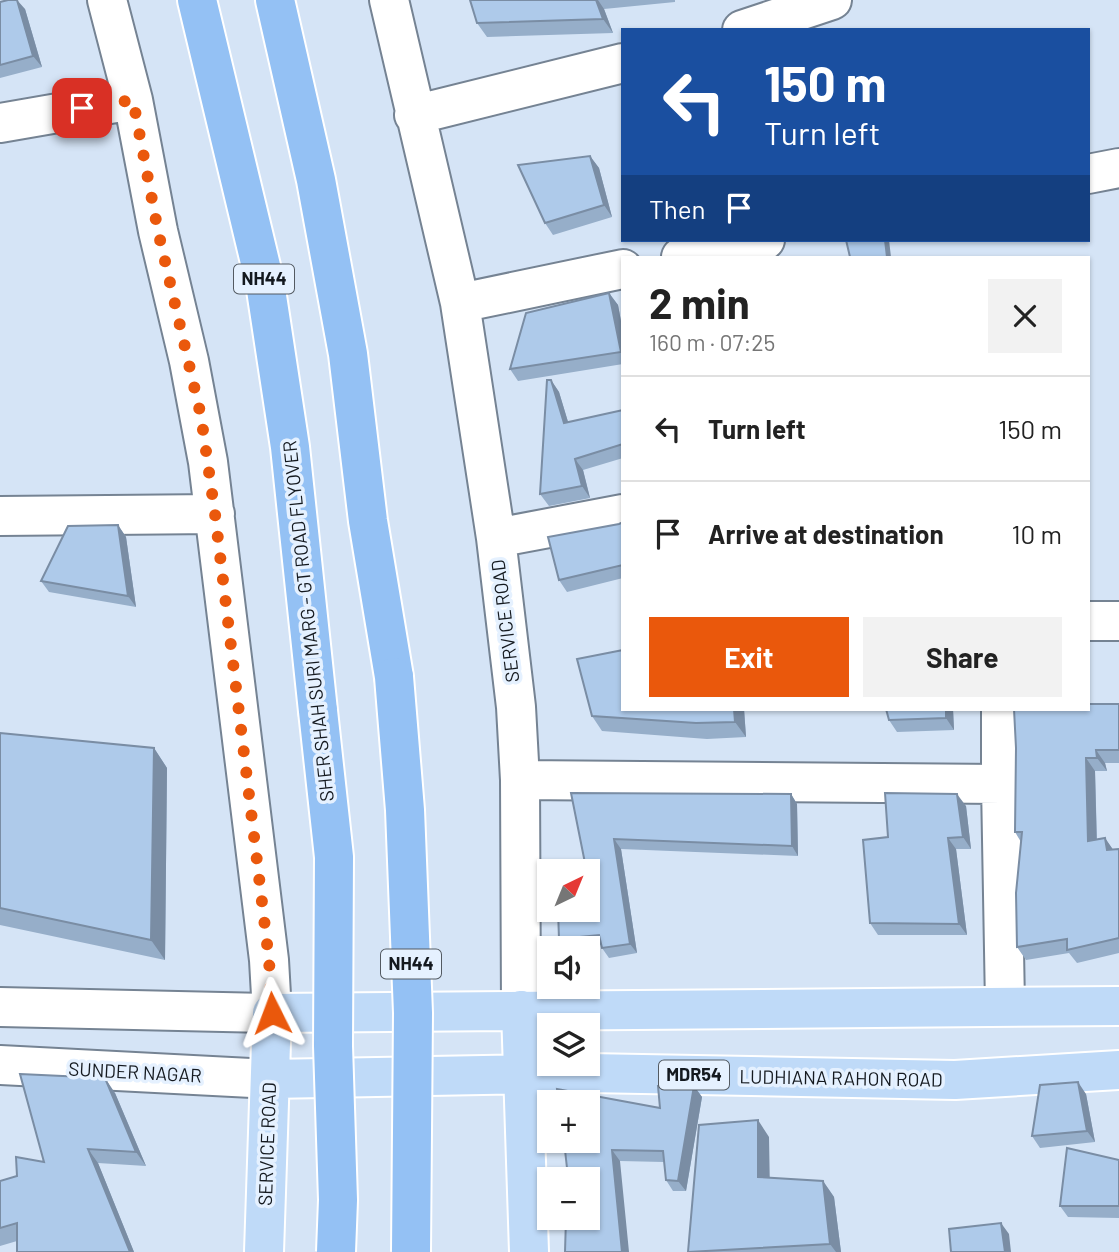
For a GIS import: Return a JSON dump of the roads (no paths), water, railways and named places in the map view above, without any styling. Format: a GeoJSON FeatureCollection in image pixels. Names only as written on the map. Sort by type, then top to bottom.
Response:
{"type":"FeatureCollection","features":[{"type":"Feature","properties":{"kind":"highway","name":"SHER SHAH SURI MARG - GT ROAD FLYOVER"},"geometry":{"type":"LineString","coordinates":[[197,0],[265,283],[290,447],[334,856],[333,1046],[338,1200],[336,1252]]}},
{"type":"Feature","properties":{"kind":"highway","name":"NH44"},"geometry":{"type":"LineString","coordinates":[[275,0],[316,180],[348,354],[368,521],[394,677],[405,810],[413,1013],[411,1252]]}},
{"type":"Feature","properties":{"kind":"main road"},"geometry":{"type":"LineString","coordinates":[[272,1013],[1119,1006]]}},
{"type":"Feature","properties":{"kind":"main road","name":"SERVICE ROAD"},"geometry":{"type":"LineString","coordinates":[[521,1010],[529,1252]]}},
{"type":"Feature","properties":{"kind":"main road","name":"SERVICE ROAD"},"geometry":{"type":"LineString","coordinates":[[264,1252],[272,1013]]}},
{"type":"Feature","properties":{"kind":"main road","name":"LUDHIANA RAHON ROAD"},"geometry":{"type":"LineString","coordinates":[[270,1079],[589,1073],[955,1080],[1119,1070]]}},
{"type":"Feature","properties":{"kind":"street","name":"SERVICE ROAD"},"geometry":{"type":"LineString","coordinates":[[107,0],[133,100],[158,231],[201,416],[269,960],[272,1013]]}},
{"type":"Feature","properties":{"kind":"street","name":"SERVICE ROAD"},"geometry":{"type":"LineString","coordinates":[[389,0],[460,303],[496,538],[516,707],[520,780],[521,1010]]}},
{"type":"Feature","properties":{"kind":"street"},"geometry":{"type":"LineString","coordinates":[[748,28],[832,0]]}},
{"type":"Feature","properties":{"kind":"street"},"geometry":{"type":"LineString","coordinates":[[414,115],[621,63]]}},
{"type":"Feature","properties":{"kind":"street"},"geometry":{"type":"LineString","coordinates":[[0,123],[133,100]]}},
{"type":"Feature","properties":{"kind":"street"},"geometry":{"type":"LineString","coordinates":[[1090,174],[1119,168]]}},
{"type":"Feature","properties":{"kind":"street"},"geometry":{"type":"LineString","coordinates":[[686,256],[755,242]]}},
{"type":"Feature","properties":{"kind":"street"},"geometry":{"type":"LineString","coordinates":[[460,303],[621,269]]}},
{"type":"Feature","properties":{"kind":"street"},"geometry":{"type":"LineString","coordinates":[[0,516],[215,514]]}},
{"type":"Feature","properties":{"kind":"street"},"geometry":{"type":"LineString","coordinates":[[496,538],[621,514]]}},
{"type":"Feature","properties":{"kind":"street"},"geometry":{"type":"LineString","coordinates":[[1090,621],[1119,621]]}},
{"type":"Feature","properties":{"kind":"street"},"geometry":{"type":"LineString","coordinates":[[1001,711],[1005,1005]]}},
{"type":"Feature","properties":{"kind":"street"},"geometry":{"type":"LineString","coordinates":[[520,780],[1001,783]]}},
{"type":"Feature","properties":{"kind":"street"},"geometry":{"type":"LineString","coordinates":[[0,1007],[272,1013]]}},
{"type":"Feature","properties":{"kind":"street","name":"SUNDER NAGAR"},"geometry":{"type":"LineString","coordinates":[[0,1065],[270,1079]]}}]}
